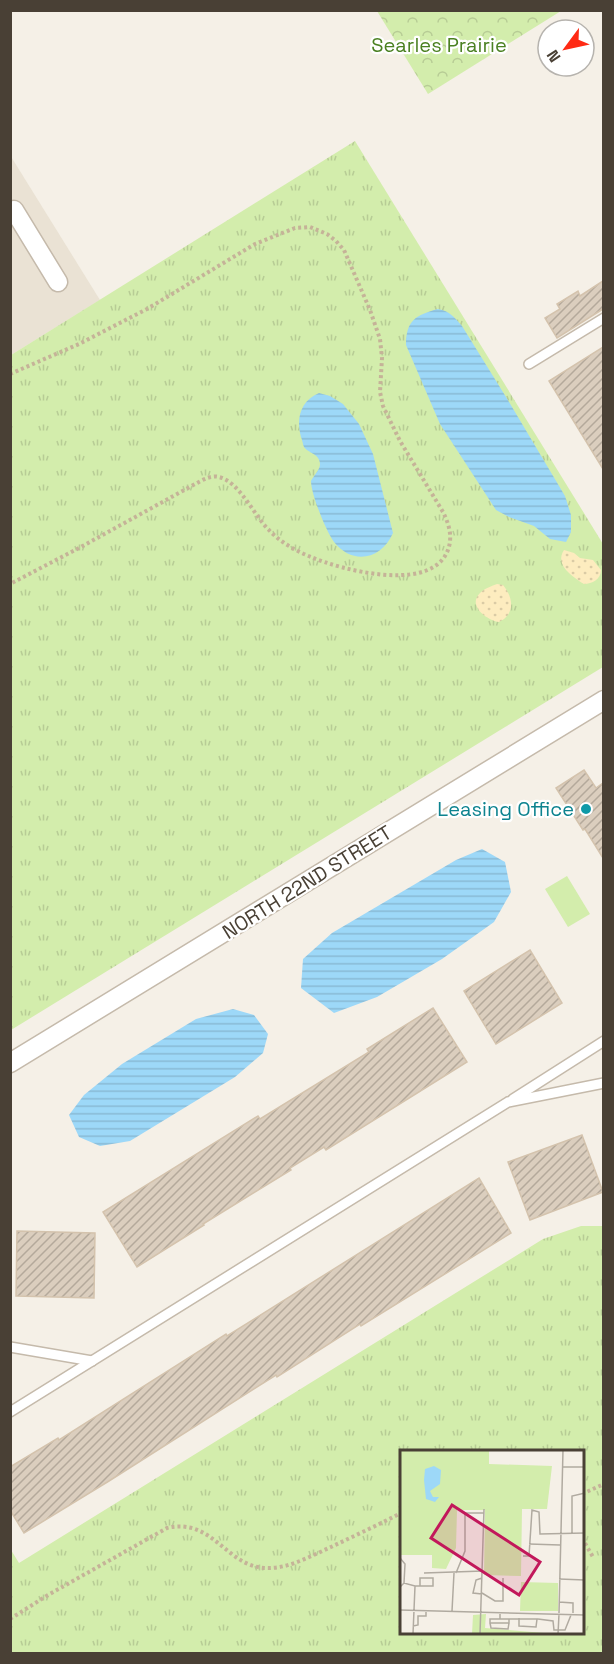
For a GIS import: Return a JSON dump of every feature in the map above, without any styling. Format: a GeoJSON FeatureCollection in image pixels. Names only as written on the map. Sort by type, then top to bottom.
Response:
{"type":"FeatureCollection","features":[{"type":"Feature","properties":{"kind":"street"},"geometry":{"type":"LineString","coordinates":[[10,212],[15,210],[58,282]]}},
{"type":"Feature","properties":{"kind":"street","name":"NORTH 22ND STREET"},"geometry":{"type":"LineString","coordinates":[[10,1064],[603,700]]}},
{"type":"Feature","properties":{"kind":"lane"},"geometry":{"type":"LineString","coordinates":[[529,364],[603,318]]}},
{"type":"Feature","properties":{"kind":"lane"},"geometry":{"type":"LineString","coordinates":[[10,1412],[603,1041]]}},
{"type":"Feature","properties":{"kind":"lane"},"geometry":{"type":"LineString","coordinates":[[508,1102],[603,1083]]}},
{"type":"Feature","properties":{"kind":"lane"},"geometry":{"type":"LineString","coordinates":[[10,1347],[92,1361]]}},
{"type":"Feature","properties":{"kind":"path"},"geometry":{"type":"LineString","coordinates":[[10,374],[79,345],[147,309],[263,240],[300,226],[323,231],[344,250],[370,310],[382,350],[380,393],[383,406],[400,441],[443,512],[450,540],[448,550],[441,561],[429,570],[418,573],[365,573],[343,568],[313,558],[288,545],[269,531],[231,483],[220,477],[214,477],[197,483],[10,584]]}},
{"type":"Feature","properties":{"kind":"path"},"geometry":{"type":"LineString","coordinates":[[584,1493],[603,1486]]}},
{"type":"Feature","properties":{"kind":"path"},"geometry":{"type":"LineString","coordinates":[[10,1619],[167,1528],[181,1526],[194,1528],[242,1560],[252,1565],[268,1568],[314,1555],[400,1514]]}},
{"type":"Feature","properties":{"kind":"path"},"geometry":{"type":"LineString","coordinates":[[584,1541],[593,1557]]}},
{"type":"Feature","properties":{"kind":"shaded area"},"geometry":{"type":"Polygon","coordinates":[[[10,155],[100,300],[11,355],[10,355],[10,155]]]}},
{"type":"Feature","properties":{"kind":"green space","name":"Searles Prairie"},"geometry":{"type":"Polygon","coordinates":[[[377,11],[561,11],[550,18],[536,18],[536,27],[428,94],[377,11]]]}},
{"type":"Feature","properties":{"kind":"green space"},"geometry":{"type":"Polygon","coordinates":[[[355,141],[603,544],[603,667],[11,1030],[11,355],[355,141]]]}},
{"type":"Feature","properties":{"kind":"green space"},"geometry":{"type":"Polygon","coordinates":[[[567,876],[590,914],[568,927],[545,889],[567,876]]]}},
{"type":"Feature","properties":{"kind":"green space"},"geometry":{"type":"Polygon","coordinates":[[[581,1226],[603,1226],[603,1653],[11,1653],[11,1550],[19,1563],[543,1239],[581,1226]]]}},
{"type":"Feature","properties":{"kind":"sand"},"geometry":{"type":"Polygon","coordinates":[[[564,550],[580,558],[593,560],[601,570],[598,578],[584,584],[570,574],[561,561],[564,550]]]}},
{"type":"Feature","properties":{"kind":"sand"},"geometry":{"type":"Polygon","coordinates":[[[497,584],[503,585],[511,600],[508,615],[499,622],[480,612],[476,603],[482,591],[497,584]]]}},
{"type":"Feature","properties":{"kind":"water"},"geometry":{"type":"Polygon","coordinates":[[[438,309],[449,313],[462,326],[565,496],[571,515],[571,532],[566,542],[550,539],[534,526],[496,510],[440,424],[406,345],[410,324],[418,316],[438,309]]]}},
{"type":"Feature","properties":{"kind":"water"},"geometry":{"type":"Polygon","coordinates":[[[319,393],[330,396],[343,404],[359,424],[373,454],[393,533],[382,549],[375,554],[358,557],[342,550],[331,537],[313,494],[311,481],[320,464],[316,456],[304,447],[299,417],[307,401],[319,393]]]}},
{"type":"Feature","properties":{"kind":"water"},"geometry":{"type":"Polygon","coordinates":[[[482,849],[505,862],[511,892],[494,922],[442,959],[377,997],[334,1013],[301,988],[303,959],[332,933],[456,860],[482,849]]]}},
{"type":"Feature","properties":{"kind":"water"},"geometry":{"type":"Polygon","coordinates":[[[233,1009],[254,1015],[268,1034],[263,1053],[235,1077],[130,1141],[100,1146],[79,1137],[69,1115],[84,1095],[122,1064],[196,1019],[233,1009]]]}},
{"type":"Feature","properties":{"kind":"building"},"geometry":{"type":"Polygon","coordinates":[[[603,281],[603,309],[557,338],[545,318],[560,309],[557,304],[578,291],[580,296],[603,281]]]}},
{"type":"Feature","properties":{"kind":"building"},"geometry":{"type":"Polygon","coordinates":[[[603,347],[603,469],[549,381],[603,347]]]}},
{"type":"Feature","properties":{"kind":"building","name":"Leasing Office"},"geometry":{"type":"Polygon","coordinates":[[[584,770],[596,788],[603,783],[603,858],[556,788],[584,770]]]}},
{"type":"Feature","properties":{"kind":"building"},"geometry":{"type":"Polygon","coordinates":[[[530,950],[562,1003],[496,1044],[464,991],[530,950]]]}},
{"type":"Feature","properties":{"kind":"building"},"geometry":{"type":"Polygon","coordinates":[[[433,1008],[467,1062],[326,1150],[324,1147],[290,1168],[291,1170],[137,1267],[103,1212],[258,1116],[260,1119],[369,1052],[367,1049],[433,1008]]]}},
{"type":"Feature","properties":{"kind":"building"},"geometry":{"type":"Polygon","coordinates":[[[582,1135],[603,1192],[530,1220],[508,1162],[582,1135]]]}},
{"type":"Feature","properties":{"kind":"building"},"geometry":{"type":"Polygon","coordinates":[[[479,1178],[511,1233],[277,1377],[276,1375],[24,1533],[10,1510],[10,1467],[58,1438],[59,1440],[479,1178]]]}},
{"type":"Feature","properties":{"kind":"building"},"geometry":{"type":"Polygon","coordinates":[[[17,1231],[95,1233],[94,1298],[16,1296],[17,1231]]]}},
{"type":"Feature","properties":{"kind":"place","name":"Leasing Office"},"geometry":{"type":"Point","coordinates":[586,809]}}]}
